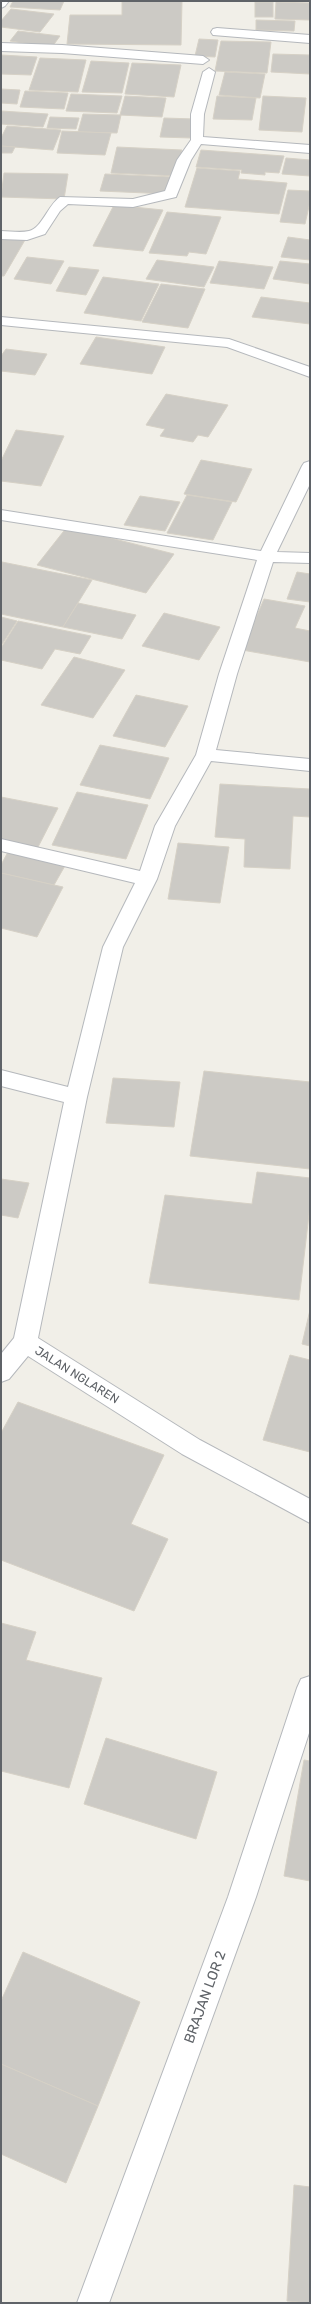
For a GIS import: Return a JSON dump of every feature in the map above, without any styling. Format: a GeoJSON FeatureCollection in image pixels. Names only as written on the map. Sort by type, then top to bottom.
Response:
{"type":"FeatureCollection","features":[{"type":"Feature","properties":{"kind":"street"},"geometry":{"type":"LineString","coordinates":[[217,32],[310,39]]}},
{"type":"Feature","properties":{"kind":"street"},"geometry":{"type":"LineString","coordinates":[[1,47],[62,49],[203,60]]}},
{"type":"Feature","properties":{"kind":"street"},"geometry":{"type":"LineString","coordinates":[[1,235],[36,234],[44,229],[56,204],[65,200],[133,203],[171,194],[184,160],[197,140],[195,127],[199,102],[209,72]]}},
{"type":"Feature","properties":{"kind":"street"},"geometry":{"type":"LineString","coordinates":[[197,140],[310,149]]}},
{"type":"Feature","properties":{"kind":"street"},"geometry":{"type":"LineString","coordinates":[[1,321],[229,343],[310,372]]}},
{"type":"Feature","properties":{"kind":"street","name":"JALAN NGLAREN"},"geometry":{"type":"LineString","coordinates":[[310,466],[283,525],[266,557],[228,674],[205,755],[165,826],[147,879],[113,947],[76,1097],[25,1342],[191,1447],[310,1512]]}},
{"type":"Feature","properties":{"kind":"street"},"geometry":{"type":"LineString","coordinates":[[1,515],[266,557],[310,558]]}},
{"type":"Feature","properties":{"kind":"street"},"geometry":{"type":"LineString","coordinates":[[205,755],[310,765]]}},
{"type":"Feature","properties":{"kind":"street"},"geometry":{"type":"LineString","coordinates":[[1,845],[147,879]]}},
{"type":"Feature","properties":{"kind":"street"},"geometry":{"type":"LineString","coordinates":[[1,1078],[76,1097]]}},
{"type":"Feature","properties":{"kind":"street"},"geometry":{"type":"LineString","coordinates":[[1,1372],[25,1342]]}},
{"type":"Feature","properties":{"kind":"street","name":"BRAJAN LOR 2"},"geometry":{"type":"LineString","coordinates":[[93,2303],[242,1897],[310,1688]]}},
{"type":"Feature","properties":{"kind":"building"},"geometry":{"type":"Polygon","coordinates":[[[13,1],[64,1],[60,10],[10,7],[13,1]]]}},
{"type":"Feature","properties":{"kind":"building"},"geometry":{"type":"Polygon","coordinates":[[[122,1],[182,1],[181,45],[67,44],[70,15],[122,15],[122,1]]]}},
{"type":"Feature","properties":{"kind":"building"},"geometry":{"type":"Polygon","coordinates":[[[255,2],[273,2],[273,17],[255,17],[255,2]]]}},
{"type":"Feature","properties":{"kind":"building"},"geometry":{"type":"Polygon","coordinates":[[[276,2],[310,3],[310,20],[275,19],[276,2]]]}},
{"type":"Feature","properties":{"kind":"building"},"geometry":{"type":"Polygon","coordinates":[[[11,9],[54,14],[40,32],[1,27],[1,21],[11,9]]]}},
{"type":"Feature","properties":{"kind":"building"},"geometry":{"type":"Polygon","coordinates":[[[256,20],[295,21],[294,31],[256,30],[256,20]]]}},
{"type":"Feature","properties":{"kind":"building"},"geometry":{"type":"Polygon","coordinates":[[[18,31],[60,36],[52,47],[10,41],[18,31]]]}},
{"type":"Feature","properties":{"kind":"building"},"geometry":{"type":"Polygon","coordinates":[[[199,39],[218,40],[215,57],[195,56],[199,39]]]}},
{"type":"Feature","properties":{"kind":"building"},"geometry":{"type":"Polygon","coordinates":[[[221,41],[271,42],[267,73],[215,71],[221,41]]]}},
{"type":"Feature","properties":{"kind":"building"},"geometry":{"type":"Polygon","coordinates":[[[273,54],[310,55],[310,74],[271,72],[273,54]]]}},
{"type":"Feature","properties":{"kind":"building"},"geometry":{"type":"Polygon","coordinates":[[[1,55],[37,57],[31,75],[1,74],[1,55]]]}},
{"type":"Feature","properties":{"kind":"building"},"geometry":{"type":"Polygon","coordinates":[[[40,58],[86,60],[78,92],[29,90],[40,58]]]}},
{"type":"Feature","properties":{"kind":"building"},"geometry":{"type":"Polygon","coordinates":[[[91,61],[129,63],[122,93],[82,92],[91,61]]]}},
{"type":"Feature","properties":{"kind":"building"},"geometry":{"type":"Polygon","coordinates":[[[132,63],[181,65],[174,97],[125,94],[132,63]]]}},
{"type":"Feature","properties":{"kind":"building"},"geometry":{"type":"Polygon","coordinates":[[[225,72],[265,74],[260,98],[219,95],[225,72]]]}},
{"type":"Feature","properties":{"kind":"building"},"geometry":{"type":"Polygon","coordinates":[[[1,89],[20,90],[17,104],[1,103],[1,89]]]}},
{"type":"Feature","properties":{"kind":"building"},"geometry":{"type":"Polygon","coordinates":[[[25,91],[68,93],[64,109],[20,107],[25,91]]]}},
{"type":"Feature","properties":{"kind":"building"},"geometry":{"type":"Polygon","coordinates":[[[71,94],[122,96],[117,113],[66,111],[71,94]]]}},
{"type":"Feature","properties":{"kind":"building"},"geometry":{"type":"Polygon","coordinates":[[[125,96],[166,98],[162,117],[120,115],[125,96]]]}},
{"type":"Feature","properties":{"kind":"building"},"geometry":{"type":"Polygon","coordinates":[[[217,96],[256,98],[252,120],[213,119],[217,96]]]}},
{"type":"Feature","properties":{"kind":"building"},"geometry":{"type":"Polygon","coordinates":[[[263,96],[306,98],[302,132],[259,130],[263,96]]]}},
{"type":"Feature","properties":{"kind":"building"},"geometry":{"type":"Polygon","coordinates":[[[1,111],[48,114],[43,127],[1,124],[1,111]]]}},
{"type":"Feature","properties":{"kind":"building"},"geometry":{"type":"Polygon","coordinates":[[[83,114],[121,115],[117,133],[78,132],[83,114]]]}},
{"type":"Feature","properties":{"kind":"building"},"geometry":{"type":"Polygon","coordinates":[[[50,117],[79,118],[76,129],[47,128],[50,117]]]}},
{"type":"Feature","properties":{"kind":"building"},"geometry":{"type":"Polygon","coordinates":[[[164,118],[195,119],[191,138],[160,137],[164,118]]]}},
{"type":"Feature","properties":{"kind":"building"},"geometry":{"type":"Polygon","coordinates":[[[7,126],[61,130],[53,150],[1,146],[1,138],[7,126]]]}},
{"type":"Feature","properties":{"kind":"building"},"geometry":{"type":"Polygon","coordinates":[[[62,131],[111,133],[105,155],[57,153],[62,131]]]}},
{"type":"Feature","properties":{"kind":"building"},"geometry":{"type":"Polygon","coordinates":[[[1,146],[15,147],[12,153],[1,153],[1,146]]]}},
{"type":"Feature","properties":{"kind":"building"},"geometry":{"type":"Polygon","coordinates":[[[117,147],[182,150],[177,176],[111,173],[117,147]]]}},
{"type":"Feature","properties":{"kind":"building"},"geometry":{"type":"Polygon","coordinates":[[[201,150],[284,156],[279,173],[265,172],[265,175],[241,173],[242,170],[196,167],[201,150]]]}},
{"type":"Feature","properties":{"kind":"building"},"geometry":{"type":"Polygon","coordinates":[[[286,158],[310,160],[310,176],[282,174],[286,158]]]}},
{"type":"Feature","properties":{"kind":"building"},"geometry":{"type":"Polygon","coordinates":[[[197,168],[240,171],[238,179],[287,183],[279,214],[185,207],[197,168]]]}},
{"type":"Feature","properties":{"kind":"building"},"geometry":{"type":"Polygon","coordinates":[[[4,173],[68,174],[64,199],[1,197],[4,173]]]}},
{"type":"Feature","properties":{"kind":"building"},"geometry":{"type":"Polygon","coordinates":[[[105,174],[173,177],[170,194],[100,191],[105,174]]]}},
{"type":"Feature","properties":{"kind":"building"},"geometry":{"type":"Polygon","coordinates":[[[288,190],[310,191],[310,202],[305,224],[280,222],[288,190]]]}},
{"type":"Feature","properties":{"kind":"building"},"geometry":{"type":"Polygon","coordinates":[[[114,205],[163,210],[143,251],[93,246],[114,205]]]}},
{"type":"Feature","properties":{"kind":"building"},"geometry":{"type":"Polygon","coordinates":[[[167,212],[221,217],[206,254],[189,252],[187,256],[149,253],[167,212]]]}},
{"type":"Feature","properties":{"kind":"building"},"geometry":{"type":"Polygon","coordinates":[[[1,237],[25,240],[4,276],[1,276],[1,237]]]}},
{"type":"Feature","properties":{"kind":"building"},"geometry":{"type":"Polygon","coordinates":[[[288,237],[310,240],[310,260],[281,257],[288,237]]]}},
{"type":"Feature","properties":{"kind":"building"},"geometry":{"type":"Polygon","coordinates":[[[27,257],[64,261],[51,284],[14,279],[27,257]]]}},
{"type":"Feature","properties":{"kind":"building"},"geometry":{"type":"Polygon","coordinates":[[[157,260],[214,267],[204,287],[146,279],[157,260]]]}},
{"type":"Feature","properties":{"kind":"building"},"geometry":{"type":"Polygon","coordinates":[[[219,261],[273,267],[264,289],[210,283],[219,261]]]}},
{"type":"Feature","properties":{"kind":"building"},"geometry":{"type":"Polygon","coordinates":[[[280,261],[310,264],[310,284],[273,279],[280,261]]]}},
{"type":"Feature","properties":{"kind":"building"},"geometry":{"type":"Polygon","coordinates":[[[69,267],[99,270],[86,295],[56,291],[69,267]]]}},
{"type":"Feature","properties":{"kind":"building"},"geometry":{"type":"Polygon","coordinates":[[[103,277],[159,284],[141,321],[84,313],[103,277]]]}},
{"type":"Feature","properties":{"kind":"building"},"geometry":{"type":"Polygon","coordinates":[[[161,284],[205,289],[188,328],[142,322],[161,284]]]}},
{"type":"Feature","properties":{"kind":"building"},"geometry":{"type":"Polygon","coordinates":[[[261,297],[310,303],[310,324],[252,317],[261,297]]]}},
{"type":"Feature","properties":{"kind":"building"},"geometry":{"type":"Polygon","coordinates":[[[96,337],[165,347],[152,374],[80,364],[96,337]]]}},
{"type":"Feature","properties":{"kind":"building"},"geometry":{"type":"Polygon","coordinates":[[[6,349],[47,354],[35,375],[1,371],[1,356],[6,349]]]}},
{"type":"Feature","properties":{"kind":"building"},"geometry":{"type":"Polygon","coordinates":[[[166,394],[228,405],[208,437],[198,435],[193,442],[160,436],[165,429],[146,425],[166,394]]]}},
{"type":"Feature","properties":{"kind":"building"},"geometry":{"type":"Polygon","coordinates":[[[16,430],[64,436],[41,486],[1,481],[1,461],[16,430]]]}},
{"type":"Feature","properties":{"kind":"building"},"geometry":{"type":"Polygon","coordinates":[[[201,460],[252,469],[236,502],[184,494],[201,460]]]}},
{"type":"Feature","properties":{"kind":"building"},"geometry":{"type":"Polygon","coordinates":[[[187,495],[232,502],[213,540],[167,533],[187,495]]]}},
{"type":"Feature","properties":{"kind":"building"},"geometry":{"type":"Polygon","coordinates":[[[140,496],[180,502],[165,531],[124,525],[140,496]]]}},
{"type":"Feature","properties":{"kind":"building"},"geometry":{"type":"Polygon","coordinates":[[[67,527],[174,554],[146,593],[37,565],[67,527]]]}},
{"type":"Feature","properties":{"kind":"building"},"geometry":{"type":"Polygon","coordinates":[[[2,562],[92,580],[63,627],[1,614],[2,562]]]}},
{"type":"Feature","properties":{"kind":"building"},"geometry":{"type":"Polygon","coordinates":[[[297,572],[310,574],[310,602],[287,599],[297,572]]]}},
{"type":"Feature","properties":{"kind":"building"},"geometry":{"type":"Polygon","coordinates":[[[264,599],[305,606],[295,628],[310,631],[310,662],[242,650],[264,599]]]}},
{"type":"Feature","properties":{"kind":"building"},"geometry":{"type":"Polygon","coordinates":[[[78,603],[136,615],[122,639],[63,627],[78,603]]]}},
{"type":"Feature","properties":{"kind":"building"},"geometry":{"type":"Polygon","coordinates":[[[164,613],[220,627],[199,660],[142,646],[164,613]]]}},
{"type":"Feature","properties":{"kind":"building"},"geometry":{"type":"Polygon","coordinates":[[[1,617],[17,621],[1,646],[1,617]]]}},
{"type":"Feature","properties":{"kind":"building"},"geometry":{"type":"Polygon","coordinates":[[[18,621],[91,636],[80,654],[55,649],[42,669],[1,660],[1,648],[18,621]]]}},
{"type":"Feature","properties":{"kind":"building"},"geometry":{"type":"Polygon","coordinates":[[[74,657],[125,670],[93,718],[41,705],[74,657]]]}},
{"type":"Feature","properties":{"kind":"building"},"geometry":{"type":"Polygon","coordinates":[[[136,695],[188,706],[165,747],[113,736],[136,695]]]}},
{"type":"Feature","properties":{"kind":"building"},"geometry":{"type":"Polygon","coordinates":[[[100,745],[169,758],[150,799],[80,785],[100,745]]]}},
{"type":"Feature","properties":{"kind":"building"},"geometry":{"type":"Polygon","coordinates":[[[220,784],[310,789],[310,817],[293,816],[290,869],[244,867],[245,839],[215,837],[220,784]]]}},
{"type":"Feature","properties":{"kind":"building"},"geometry":{"type":"Polygon","coordinates":[[[77,792],[148,805],[126,859],[52,845],[77,792]]]}},
{"type":"Feature","properties":{"kind":"building"},"geometry":{"type":"Polygon","coordinates":[[[1,797],[58,808],[37,849],[1,842],[1,797]]]}},
{"type":"Feature","properties":{"kind":"building"},"geometry":{"type":"Polygon","coordinates":[[[178,843],[229,847],[220,903],[168,899],[178,843]]]}},
{"type":"Feature","properties":{"kind":"building"},"geometry":{"type":"Polygon","coordinates":[[[9,850],[66,864],[54,885],[1,873],[1,865],[9,850]]]}},
{"type":"Feature","properties":{"kind":"building"},"geometry":{"type":"Polygon","coordinates":[[[1,873],[63,887],[37,937],[1,928],[1,873]]]}},
{"type":"Feature","properties":{"kind":"building"},"geometry":{"type":"Polygon","coordinates":[[[204,1071],[310,1082],[310,1169],[190,1156],[204,1071]]]}},
{"type":"Feature","properties":{"kind":"building"},"geometry":{"type":"Polygon","coordinates":[[[113,1078],[180,1082],[174,1127],[106,1123],[113,1078]]]}},
{"type":"Feature","properties":{"kind":"building"},"geometry":{"type":"Polygon","coordinates":[[[257,1172],[310,1178],[310,1206],[299,1300],[149,1283],[165,1195],[252,1204],[257,1172]]]}},
{"type":"Feature","properties":{"kind":"building"},"geometry":{"type":"Polygon","coordinates":[[[1,1179],[29,1183],[18,1218],[1,1215],[1,1179]]]}},
{"type":"Feature","properties":{"kind":"building"},"geometry":{"type":"Polygon","coordinates":[[[310,1310],[310,1346],[302,1344],[310,1310]]]}},
{"type":"Feature","properties":{"kind":"building"},"geometry":{"type":"Polygon","coordinates":[[[290,1355],[310,1360],[310,1452],[263,1440],[290,1355]]]}},
{"type":"Feature","properties":{"kind":"building"},"geometry":{"type":"Polygon","coordinates":[[[18,1402],[164,1455],[131,1524],[168,1539],[134,1611],[1,1560],[1,1433],[18,1402]]]}},
{"type":"Feature","properties":{"kind":"building"},"geometry":{"type":"Polygon","coordinates":[[[1,1623],[36,1632],[26,1660],[102,1678],[69,1788],[1,1771],[1,1623]]]}},
{"type":"Feature","properties":{"kind":"building"},"geometry":{"type":"Polygon","coordinates":[[[106,1738],[217,1772],[196,1839],[84,1804],[106,1738]]]}},
{"type":"Feature","properties":{"kind":"building"},"geometry":{"type":"Polygon","coordinates":[[[304,1760],[310,1761],[310,1881],[284,1876],[304,1760]]]}},
{"type":"Feature","properties":{"kind":"building"},"geometry":{"type":"Polygon","coordinates":[[[23,1952],[140,2002],[98,2106],[1,2064],[1,2001],[23,1952]]]}},
{"type":"Feature","properties":{"kind":"building"},"geometry":{"type":"Polygon","coordinates":[[[1,2064],[98,2106],[66,2183],[1,2154],[1,2064]]]}},
{"type":"Feature","properties":{"kind":"building"},"geometry":{"type":"Polygon","coordinates":[[[294,2185],[310,2187],[310,2303],[287,2301],[294,2185]]]}}]}
